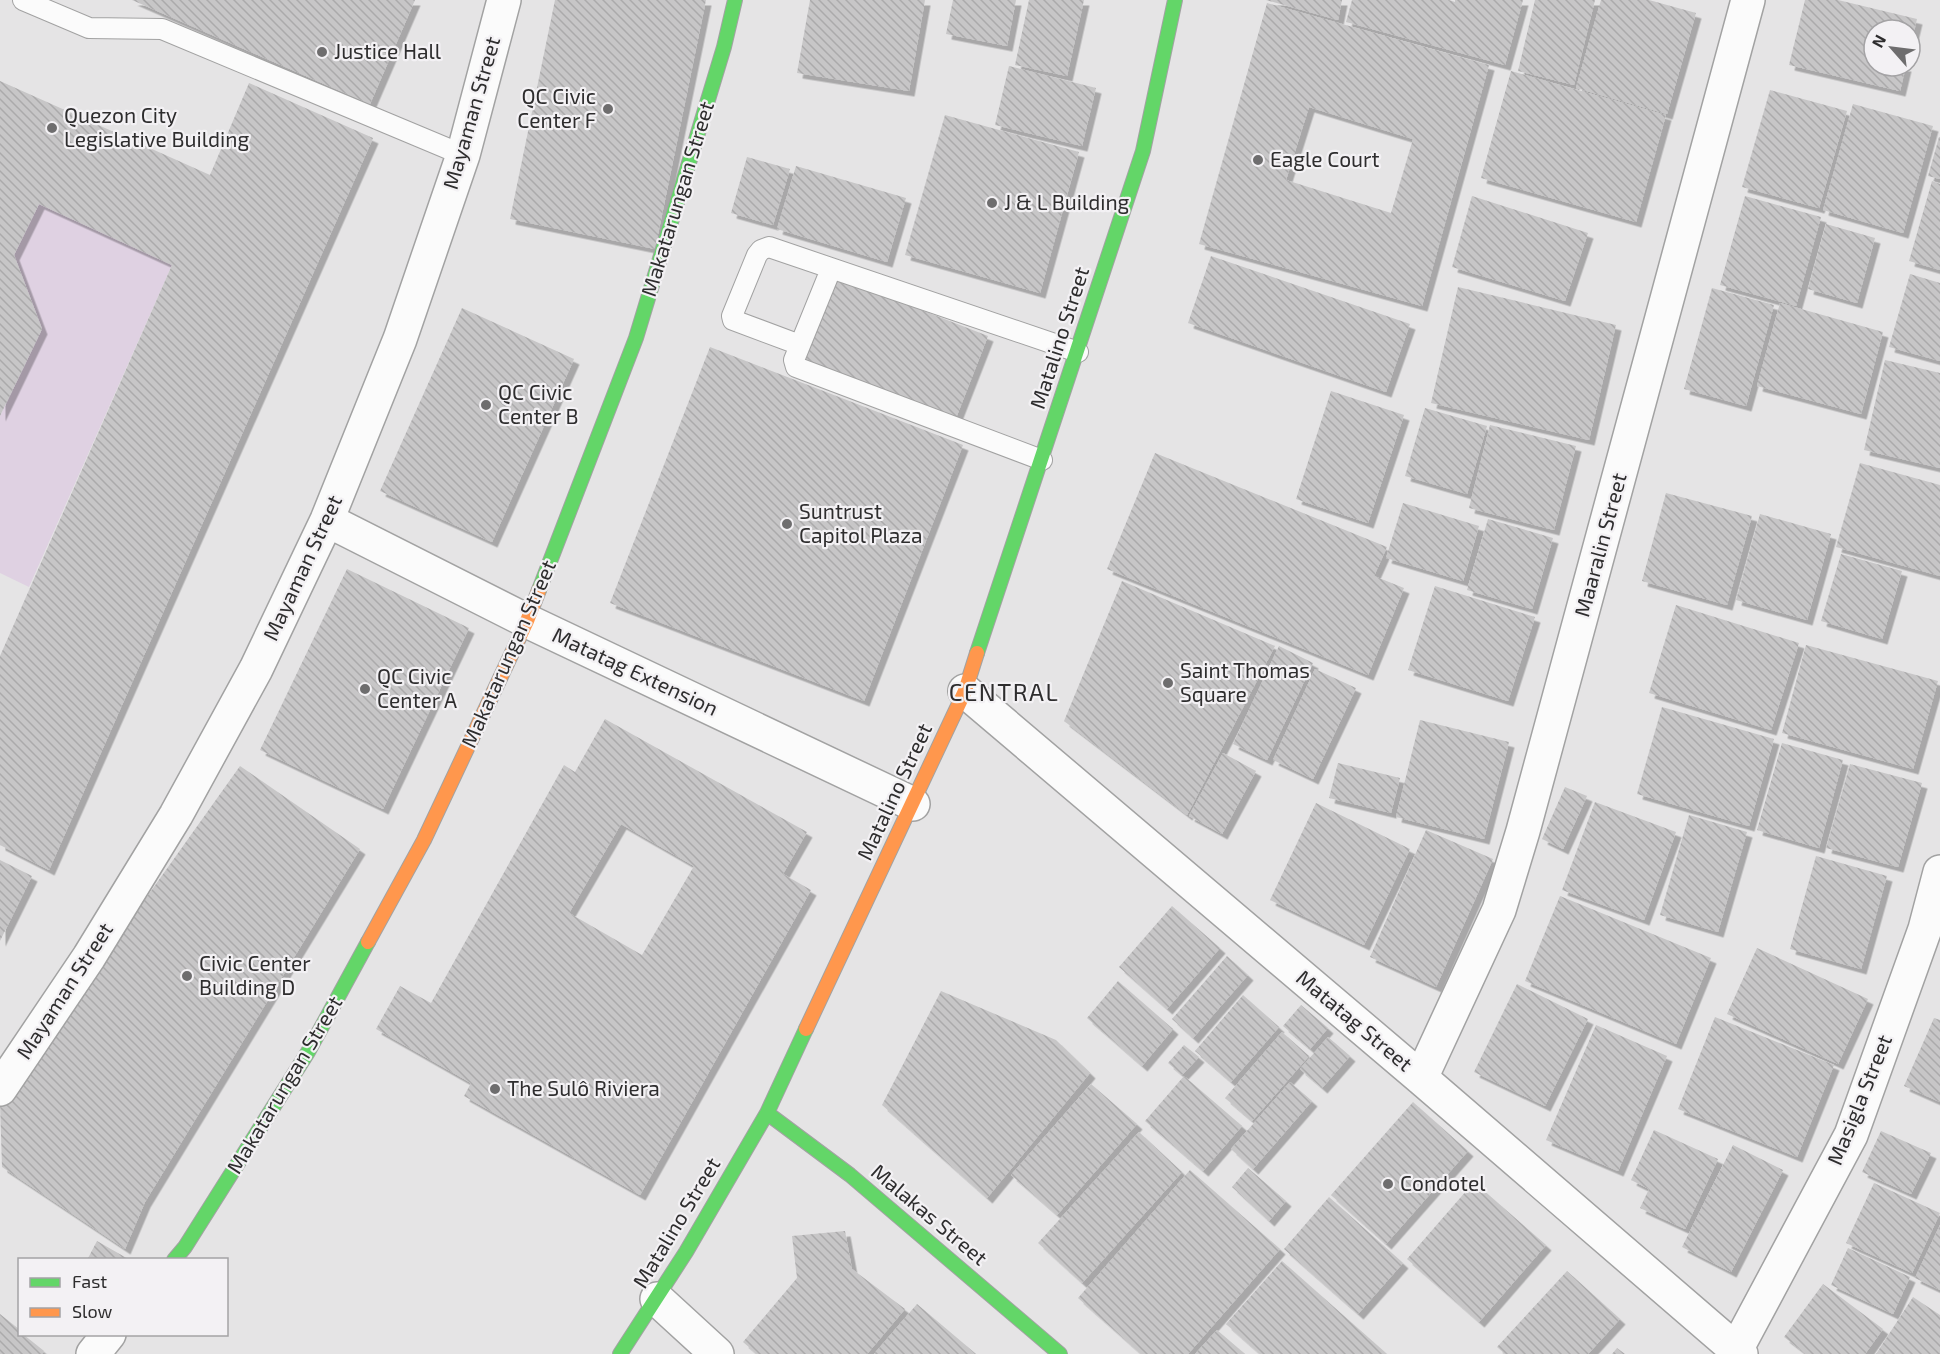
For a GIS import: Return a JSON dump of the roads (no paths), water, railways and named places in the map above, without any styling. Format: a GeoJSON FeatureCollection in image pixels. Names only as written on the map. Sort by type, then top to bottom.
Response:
{"type":"FeatureCollection","features":[{"type":"Feature","properties":{"kind":"street","name":"Mayaman Street"},"geometry":{"type":"LineString","coordinates":[[0,1089],[89,957],[176,815],[256,669],[327,520],[400,339],[463,155],[504,0]]}},
{"type":"Feature","properties":{"kind":"street","name":"Makatarungan Street"},"geometry":{"type":"LineString","coordinates":[[176,1258],[185,1247],[309,1052],[424,840],[527,621],[636,338],[724,47],[735,0]]}},
{"type":"Feature","properties":{"kind":"street","name":"Matalino Street"},"geometry":{"type":"LineString","coordinates":[[620,1354],[657,1299],[767,1113],[965,691],[1143,151],[1175,0]]}},
{"type":"Feature","properties":{"kind":"street","name":"Maaralin Street"},"geometry":{"type":"LineString","coordinates":[[1421,1078],[1498,910],[1523,831],[1748,0]]}},
{"type":"Feature","properties":{"kind":"street","name":"Matatag Extension"},"geometry":{"type":"LineString","coordinates":[[327,520],[527,621],[913,804]]}},
{"type":"Feature","properties":{"kind":"street","name":"Matatag Street"},"geometry":{"type":"LineString","coordinates":[[965,691],[1421,1078],[1739,1352]]}},
{"type":"Feature","properties":{"kind":"street","name":"Masigla Street"},"geometry":{"type":"LineString","coordinates":[[1739,1352],[1851,1135],[1926,929],[1940,872]]}},
{"type":"Feature","properties":{"kind":"street","name":"Malakas Street"},"geometry":{"type":"LineString","coordinates":[[767,1113],[850,1175],[1059,1354]]}},
{"type":"Feature","properties":{"kind":"street"},"geometry":{"type":"LineString","coordinates":[[657,1299],[717,1354]]}},
{"type":"Feature","properties":{"kind":"street"},"geometry":{"type":"LineString","coordinates":[[93,1354],[108,1336]]}},
{"type":"Feature","properties":{"kind":"lane"},"geometry":{"type":"LineString","coordinates":[[23,0],[88,27],[162,29],[463,155]]}},
{"type":"Feature","properties":{"kind":"lane"},"geometry":{"type":"LineString","coordinates":[[800,345],[733,320],[732,316],[757,255],[761,250],[769,247],[1078,352]]}},
{"type":"Feature","properties":{"kind":"lane"},"geometry":{"type":"LineString","coordinates":[[831,269],[794,360],[796,367],[1042,460]]}},
{"type":"Feature","properties":{"kind":"place","name":"Justice Hall"},"geometry":{"type":"Point","coordinates":[322,52]}},
{"type":"Feature","properties":{"kind":"place","name":"QC Civic Center F"},"geometry":{"type":"Point","coordinates":[608,109]}},
{"type":"Feature","properties":{"kind":"place","name":"Quezon City Legislative Building"},"geometry":{"type":"Point","coordinates":[52,128]}},
{"type":"Feature","properties":{"kind":"place","name":"Eagle Court"},"geometry":{"type":"Point","coordinates":[1258,160]}},
{"type":"Feature","properties":{"kind":"place","name":"J & L Building"},"geometry":{"type":"Point","coordinates":[992,203]}},
{"type":"Feature","properties":{"kind":"place","name":"QC Civic Center B"},"geometry":{"type":"Point","coordinates":[486,405]}},
{"type":"Feature","properties":{"kind":"place","name":"Suntrust Capitol Plaza"},"geometry":{"type":"Point","coordinates":[787,524]}},
{"type":"Feature","properties":{"kind":"place","name":"Saint Thomas Square"},"geometry":{"type":"Point","coordinates":[1168,683]}},
{"type":"Feature","properties":{"kind":"place","name":"QC Civic Center A"},"geometry":{"type":"Point","coordinates":[365,689]}},
{"type":"Feature","properties":{"kind":"place","name":"Civic Center Building D"},"geometry":{"type":"Point","coordinates":[187,976]}},
{"type":"Feature","properties":{"kind":"place","name":"The Sulô Riviera"},"geometry":{"type":"Point","coordinates":[495,1089]}},
{"type":"Feature","properties":{"kind":"place","name":"Condotel"},"geometry":{"type":"Point","coordinates":[1388,1184]}},
{"type":"Feature","properties":{"kind":"district","name":"CENTRAL"},"geometry":{"type":"Point","coordinates":[1004,693]}}]}
